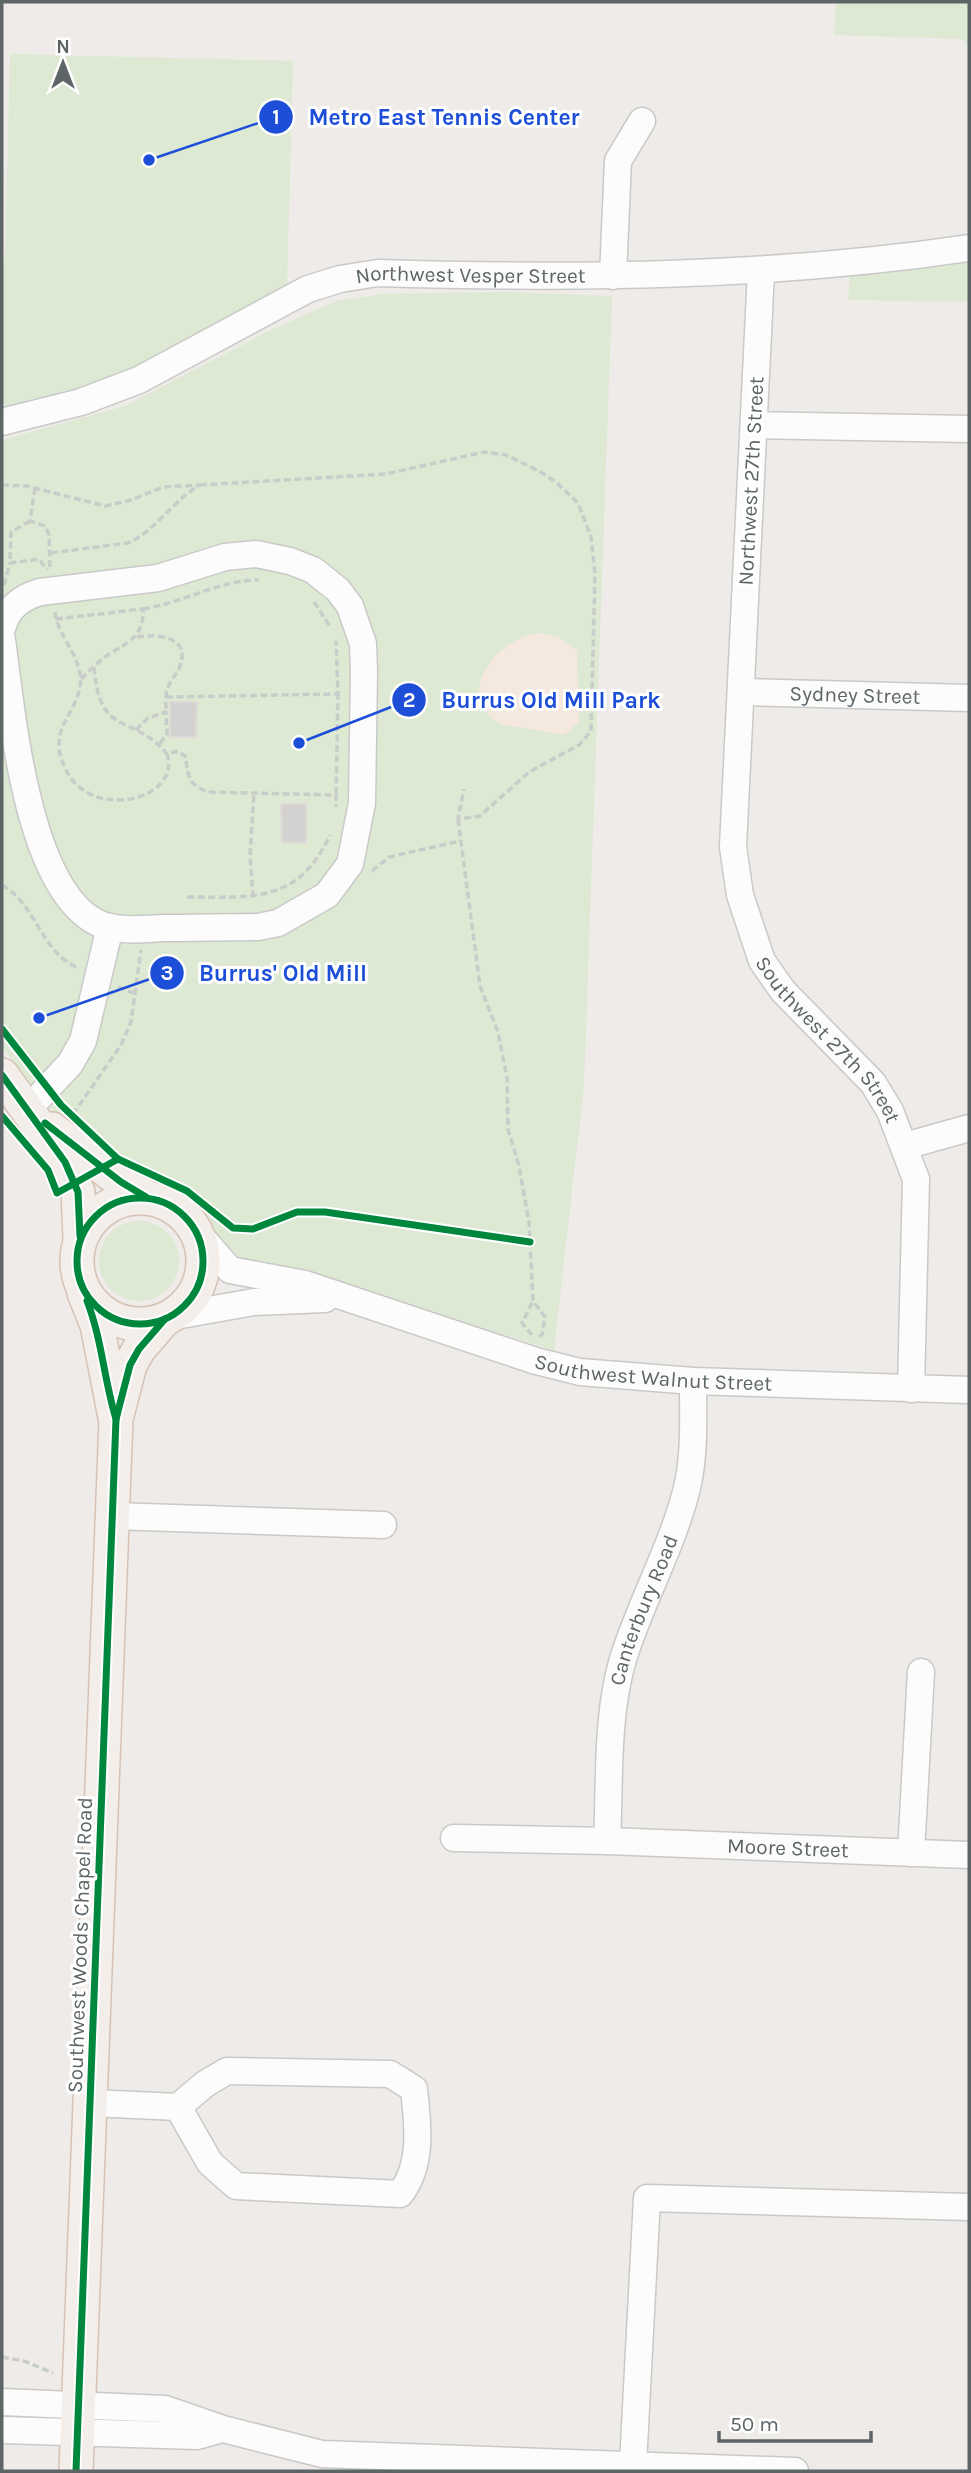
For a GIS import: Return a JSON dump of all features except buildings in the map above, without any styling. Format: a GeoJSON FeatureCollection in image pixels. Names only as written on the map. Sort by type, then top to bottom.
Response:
{"type":"FeatureCollection","features":[{"type":"Feature","properties":{"kind":"main road"},"geometry":{"type":"LineString","coordinates":[[2,1075],[38,1099],[121,1182],[146,1198]]}},
{"type":"Feature","properties":{"kind":"main road"},"geometry":{"type":"LineString","coordinates":[[38,1099],[75,1186],[80,1209],[80,1239],[76,1259],[79,1280],[89,1299],[114,1318],[145,1325],[170,1318],[196,1291],[203,1271],[203,1251],[196,1231],[184,1214],[166,1203],[146,1198],[125,1199],[106,1207],[90,1221],[80,1239]]}},
{"type":"Feature","properties":{"kind":"main road","name":"Southwest Woods Chapel Road"},"geometry":{"type":"LineString","coordinates":[[79,1280],[97,1325],[107,1391],[116,1419]]}},
{"type":"Feature","properties":{"kind":"main road","name":"Southwest Woods Chapel Road"},"geometry":{"type":"LineString","coordinates":[[76,2471],[116,1419],[130,1365],[139,1349],[170,1318]]}},
{"type":"Feature","properties":{"kind":"street"},"geometry":{"type":"LineString","coordinates":[[613,276],[618,161],[642,121]]}},
{"type":"Feature","properties":{"kind":"street","name":"Northwest Vesper Street"},"geometry":{"type":"LineString","coordinates":[[2,422],[81,401],[139,380],[287,299],[340,278],[378,273],[613,276],[761,271],[969,248]]}},
{"type":"Feature","properties":{"kind":"street","name":"Northwest 27th Street"},"geometry":{"type":"LineString","coordinates":[[741,692],[761,271]]}},
{"type":"Feature","properties":{"kind":"street"},"geometry":{"type":"LineString","coordinates":[[754,425],[969,429]]}},
{"type":"Feature","properties":{"kind":"street"},"geometry":{"type":"LineString","coordinates":[[2,628],[13,606],[25,597],[40,592],[158,578],[225,557],[256,554],[290,561],[327,580],[350,606],[359,628],[365,671],[362,803],[350,864],[339,882],[327,895],[278,923],[258,927],[110,927],[85,916],[75,906],[60,882],[31,819],[2,640]]}},
{"type":"Feature","properties":{"kind":"street","name":"Sydney Street"},"geometry":{"type":"LineString","coordinates":[[741,692],[969,698]]}},
{"type":"Feature","properties":{"kind":"street","name":"Southwest 27th Street"},"geometry":{"type":"LineString","coordinates":[[741,692],[733,847],[740,895],[762,961],[783,991],[873,1083],[890,1111],[916,1179],[911,1389]]}},
{"type":"Feature","properties":{"kind":"street"},"geometry":{"type":"LineString","coordinates":[[38,1099],[70,1064],[83,1041],[110,927]]}},
{"type":"Feature","properties":{"kind":"street"},"geometry":{"type":"LineString","coordinates":[[905,1146],[969,1128]]}},
{"type":"Feature","properties":{"kind":"street","name":"Southwest Walnut Street"},"geometry":{"type":"LineString","coordinates":[[196,1231],[230,1270],[305,1284],[536,1362],[580,1372],[693,1381],[969,1390]]}},
{"type":"Feature","properties":{"kind":"street","name":"Southwest Walnut Street"},"geometry":{"type":"LineString","coordinates":[[170,1318],[254,1302],[348,1300]]}},
{"type":"Feature","properties":{"kind":"street","name":"Canterbury Road"},"geometry":{"type":"LineString","coordinates":[[607,1841],[617,1685],[624,1659],[680,1515],[688,1485],[693,1444],[693,1381]]}},
{"type":"Feature","properties":{"kind":"street"},"geometry":{"type":"LineString","coordinates":[[113,1516],[383,1525]]}},
{"type":"Feature","properties":{"kind":"street"},"geometry":{"type":"LineString","coordinates":[[911,1853],[921,1672]]}},
{"type":"Feature","properties":{"kind":"street","name":"Moore Street"},"geometry":{"type":"LineString","coordinates":[[454,1838],[969,1855]]}},
{"type":"Feature","properties":{"kind":"street"},"geometry":{"type":"LineString","coordinates":[[91,2103],[178,2107],[205,2084],[227,2071],[390,2074],[414,2089],[418,2127],[412,2179],[400,2194],[236,2186],[209,2163],[178,2107]]}},
{"type":"Feature","properties":{"kind":"street"},"geometry":{"type":"LineString","coordinates":[[633,2465],[647,2198],[969,2207]]}},
{"type":"Feature","properties":{"kind":"street"},"geometry":{"type":"LineString","coordinates":[[2,2402],[77,2419]]}},
{"type":"Feature","properties":{"kind":"street"},"geometry":{"type":"LineString","coordinates":[[2,2430],[165,2409],[223,2429],[322,2454],[795,2471]]}},
{"type":"Feature","properties":{"kind":"path"},"geometry":{"type":"LineString","coordinates":[[2,485],[35,488],[105,506],[131,500],[163,486],[386,474],[495,452],[540,471],[556,482],[578,503],[591,537],[595,574],[591,731],[579,745],[550,758],[529,772],[480,816],[458,819]]}},
{"type":"Feature","properties":{"kind":"path"},"geometry":{"type":"LineString","coordinates":[[50,553],[128,544],[140,538],[185,494],[200,485]]}},
{"type":"Feature","properties":{"kind":"path"},"geometry":{"type":"LineString","coordinates":[[30,521],[35,488]]}},
{"type":"Feature","properties":{"kind":"path"},"geometry":{"type":"LineString","coordinates":[[2,595],[10,564],[11,532],[30,521],[45,526],[49,535],[50,574],[39,559],[10,564]]}},
{"type":"Feature","properties":{"kind":"path"},"geometry":{"type":"LineString","coordinates":[[56,619],[171,605],[238,581],[266,580]]}},
{"type":"Feature","properties":{"kind":"path"},"geometry":{"type":"LineString","coordinates":[[304,595],[321,610],[333,634],[339,664],[336,808]]}},
{"type":"Feature","properties":{"kind":"path"},"geometry":{"type":"LineString","coordinates":[[55,609],[56,619],[73,652],[80,680]]}},
{"type":"Feature","properties":{"kind":"path"},"geometry":{"type":"LineString","coordinates":[[136,637],[143,609]]}},
{"type":"Feature","properties":{"kind":"path"},"geometry":{"type":"LineString","coordinates":[[94,667],[98,696],[105,712],[120,724],[159,744],[167,754],[169,766],[164,780],[133,798],[111,802],[79,786],[66,771],[60,739],[80,680],[94,667],[136,637],[158,634],[178,644],[181,663],[169,684],[166,697],[167,735],[159,744]]}},
{"type":"Feature","properties":{"kind":"path"},"geometry":{"type":"LineString","coordinates":[[166,697],[338,694]]}},
{"type":"Feature","properties":{"kind":"path"},"geometry":{"type":"LineString","coordinates":[[136,730],[148,718],[166,712]]}},
{"type":"Feature","properties":{"kind":"path"},"geometry":{"type":"LineString","coordinates":[[167,754],[183,752],[188,777],[196,788],[210,792],[336,794]]}},
{"type":"Feature","properties":{"kind":"path"},"geometry":{"type":"LineString","coordinates":[[464,789],[458,819],[480,986],[498,1032],[507,1077],[508,1129],[519,1166],[530,1242],[533,1301],[522,1323],[536,1338],[536,1345]]}},
{"type":"Feature","properties":{"kind":"path"},"geometry":{"type":"LineString","coordinates":[[253,897],[250,856],[254,792]]}},
{"type":"Feature","properties":{"kind":"path"},"geometry":{"type":"LineString","coordinates":[[187,897],[253,897],[276,892],[300,878],[323,851],[332,832]]}},
{"type":"Feature","properties":{"kind":"path"},"geometry":{"type":"LineString","coordinates":[[2,885],[24,902],[54,952],[67,963],[88,972]]}},
{"type":"Feature","properties":{"kind":"path"},"geometry":{"type":"LineString","coordinates":[[72,1116],[121,1045],[131,1022],[142,945]]}},
{"type":"Feature","properties":{"kind":"path"},"geometry":{"type":"LineString","coordinates":[[111,984],[136,995]]}},
{"type":"Feature","properties":{"kind":"path"},"geometry":{"type":"LineString","coordinates":[[38,1099],[72,1116],[81,1125]]}},
{"type":"Feature","properties":{"kind":"path"},"geometry":{"type":"LineString","coordinates":[[517,1240],[530,1242]]}},
{"type":"Feature","properties":{"kind":"path"},"geometry":{"type":"LineString","coordinates":[[533,1301],[545,1317],[542,1335],[536,1338]]}},
{"type":"Feature","properties":{"kind":"path"},"geometry":{"type":"LineString","coordinates":[[2,2357],[24,2361],[53,2374],[55,2360]]}},
{"type":"Feature","properties":{"kind":"green space"},"geometry":{"type":"Polygon","coordinates":[[[836,2],[969,2],[969,46],[963,39],[834,35],[836,2]]]}},
{"type":"Feature","properties":{"kind":"green space"},"geometry":{"type":"Polygon","coordinates":[[[10,54],[293,61],[287,288],[136,370],[80,391],[2,413],[2,260],[5,258],[10,54]]]}},
{"type":"Feature","properties":{"kind":"green space"},"geometry":{"type":"Polygon","coordinates":[[[969,260],[969,302],[848,300],[850,276],[969,260]]]}},
{"type":"Feature","properties":{"kind":"green space"},"geometry":{"type":"Polygon","coordinates":[[[502,292],[612,296],[584,1085],[554,1351],[361,1287],[244,1266],[175,1201],[133,1181],[64,1126],[2,1047],[2,440],[125,406],[269,331],[336,301],[383,294],[502,292]]]}},
{"type":"Feature","properties":{"kind":"green space"},"geometry":{"type":"Polygon","coordinates":[[[131,1221],[147,1221],[168,1232],[179,1253],[179,1269],[168,1290],[147,1301],[131,1301],[117,1295],[105,1283],[99,1269],[99,1253],[105,1239],[117,1227],[131,1221]]]}},
{"type":"Feature","properties":{"kind":"sand"},"geometry":{"type":"Polygon","coordinates":[[[539,633],[559,637],[577,651],[579,722],[564,735],[503,725],[487,714],[480,701],[479,686],[484,672],[494,658],[522,637],[539,633]]]}},
{"type":"Feature","properties":{"kind":"cycle path"},"geometry":{"type":"LineString","coordinates":[[2,1029],[61,1105],[118,1159],[187,1191],[233,1228],[253,1229],[297,1212],[325,1212],[530,1242]]}},
{"type":"Feature","properties":{"kind":"cycle path"},"geometry":{"type":"LineString","coordinates":[[2,1075],[65,1162],[78,1192],[80,1236]]}},
{"type":"Feature","properties":{"kind":"cycle path"},"geometry":{"type":"LineString","coordinates":[[2,1116],[48,1170],[57,1193],[118,1159]]}},
{"type":"Feature","properties":{"kind":"cycle path"},"geometry":{"type":"LineString","coordinates":[[45,1123],[121,1182],[146,1197]]}},
{"type":"Feature","properties":{"kind":"cycle path"},"geometry":{"type":"LineString","coordinates":[[140,1198],[164,1203],[185,1216],[198,1237],[203,1261],[198,1285],[185,1306],[164,1319],[140,1324],[116,1319],[95,1306],[82,1285],[77,1261],[82,1237],[95,1216],[116,1203],[140,1198]]}},
{"type":"Feature","properties":{"kind":"cycle path"},"geometry":{"type":"LineString","coordinates":[[87,1301],[116,1419]]}},
{"type":"Feature","properties":{"kind":"cycle path"},"geometry":{"type":"LineString","coordinates":[[76,2471],[116,1419],[130,1365],[139,1349],[165,1319]]}},
{"type":"Feature","properties":{"kind":"place","name":"Metro East Tennis Center"},"geometry":{"type":"Point","coordinates":[149,160]}},
{"type":"Feature","properties":{"kind":"place","name":"Burrus Old Mill Park"},"geometry":{"type":"Point","coordinates":[299,743]}},
{"type":"Feature","properties":{"kind":"place","name":"Burrus' Old Mill"},"geometry":{"type":"Point","coordinates":[39,1018]}}]}
